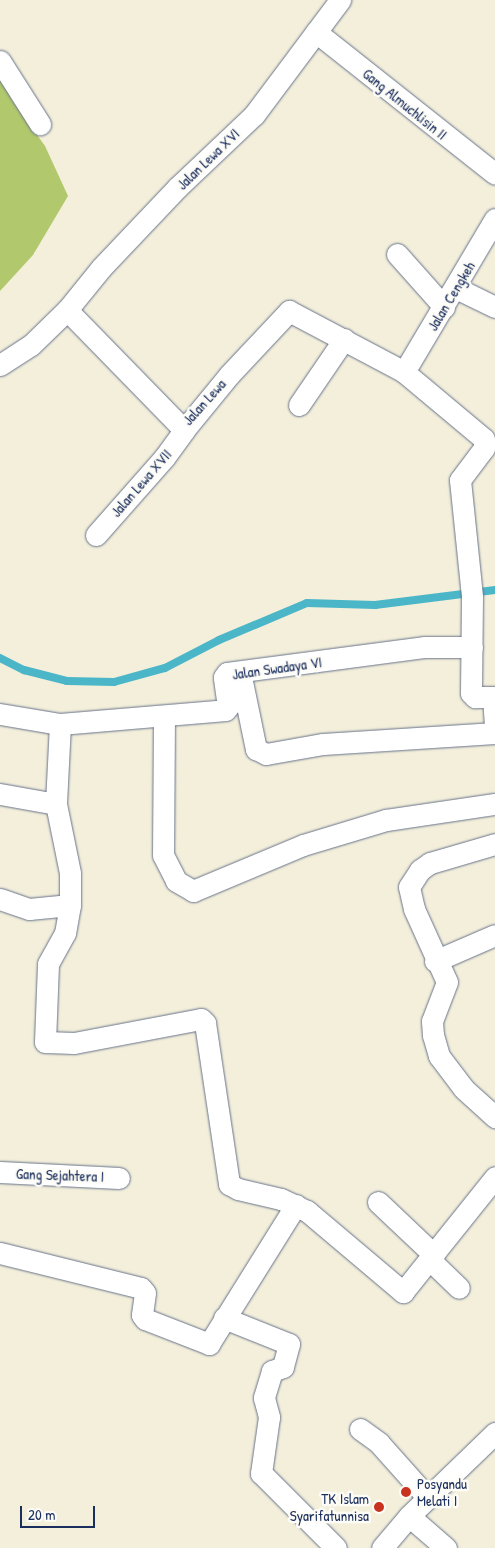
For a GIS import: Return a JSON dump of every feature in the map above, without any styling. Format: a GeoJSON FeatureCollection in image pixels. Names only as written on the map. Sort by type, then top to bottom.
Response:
{"type":"FeatureCollection","features":[{"type":"Feature","properties":{"kind":"street","name":"Jalan Lewa XVI"},"geometry":{"type":"LineString","coordinates":[[67,310],[101,268],[172,194],[254,115],[340,0]]}},
{"type":"Feature","properties":{"kind":"street","name":"Gang Almuchlisin II"},"geometry":{"type":"LineString","coordinates":[[316,32],[495,174]]}},
{"type":"Feature","properties":{"kind":"street"},"geometry":{"type":"LineString","coordinates":[[0,61],[40,124]]}},
{"type":"Feature","properties":{"kind":"street","name":"Jalan Cengkeh"},"geometry":{"type":"LineString","coordinates":[[404,372],[456,288],[495,219]]}},
{"type":"Feature","properties":{"kind":"street"},"geometry":{"type":"LineString","coordinates":[[397,254],[444,307]]}},
{"type":"Feature","properties":{"kind":"street"},"geometry":{"type":"LineString","coordinates":[[456,288],[495,307]]}},
{"type":"Feature","properties":{"kind":"street"},"geometry":{"type":"LineString","coordinates":[[0,365],[31,345],[67,310]]}},
{"type":"Feature","properties":{"kind":"street","name":"Jalan Lewa"},"geometry":{"type":"LineString","coordinates":[[67,310],[184,430],[229,375],[289,311],[404,372],[484,439],[484,448],[460,480],[472,591],[472,647]]}},
{"type":"Feature","properties":{"kind":"street"},"geometry":{"type":"LineString","coordinates":[[299,405],[344,339]]}},
{"type":"Feature","properties":{"kind":"street","name":"Jalan Lewa XVII"},"geometry":{"type":"LineString","coordinates":[[96,535],[164,458],[184,430]]}},
{"type":"Feature","properties":{"kind":"street","name":"Jalan Swadaya VI"},"geometry":{"type":"LineString","coordinates":[[0,714],[60,724],[225,710],[228,707],[224,678],[227,674],[425,647],[472,647]]}},
{"type":"Feature","properties":{"kind":"street"},"geometry":{"type":"LineString","coordinates":[[472,647],[471,693],[475,697],[494,697],[495,725]]}},
{"type":"Feature","properties":{"kind":"street"},"geometry":{"type":"LineString","coordinates":[[240,672],[256,749],[266,754],[323,744],[495,733]]}},
{"type":"Feature","properties":{"kind":"street"},"geometry":{"type":"LineString","coordinates":[[164,716],[163,855],[176,881],[193,891],[303,845],[386,820],[495,804]]}},
{"type":"Feature","properties":{"kind":"street"},"geometry":{"type":"LineString","coordinates":[[60,724],[56,804],[70,873],[70,906],[65,933],[48,964],[45,1042],[74,1043],[201,1019],[206,1029],[229,1183],[238,1189],[296,1205],[335,1232],[402,1292],[406,1292],[495,1178]]}},
{"type":"Feature","properties":{"kind":"street"},"geometry":{"type":"LineString","coordinates":[[0,794],[56,804]]}},
{"type":"Feature","properties":{"kind":"street"},"geometry":{"type":"LineString","coordinates":[[495,844],[430,863],[411,880],[410,898],[435,961],[447,982],[432,1021],[432,1035],[439,1056],[464,1089],[495,1117]]}},
{"type":"Feature","properties":{"kind":"street"},"geometry":{"type":"LineString","coordinates":[[0,898],[29,910],[70,906]]}},
{"type":"Feature","properties":{"kind":"street"},"geometry":{"type":"LineString","coordinates":[[435,961],[495,935]]}},
{"type":"Feature","properties":{"kind":"street","name":"Gang Sejahtera I"},"geometry":{"type":"LineString","coordinates":[[0,1173],[119,1178]]}},
{"type":"Feature","properties":{"kind":"street"},"geometry":{"type":"LineString","coordinates":[[378,1202],[459,1288]]}},
{"type":"Feature","properties":{"kind":"street"},"geometry":{"type":"LineString","coordinates":[[0,1253],[141,1288],[146,1293],[142,1316],[145,1319],[208,1343],[213,1341],[224,1318],[296,1205]]}},
{"type":"Feature","properties":{"kind":"street"},"geometry":{"type":"LineString","coordinates":[[224,1318],[282,1338],[289,1346],[284,1367],[272,1371],[264,1398],[269,1417],[261,1473],[336,1548]]}},
{"type":"Feature","properties":{"kind":"street"},"geometry":{"type":"LineString","coordinates":[[360,1429],[379,1443],[428,1498]]}},
{"type":"Feature","properties":{"kind":"street"},"geometry":{"type":"LineString","coordinates":[[382,1548],[409,1516],[495,1433]]}},
{"type":"Feature","properties":{"kind":"street"},"geometry":{"type":"LineString","coordinates":[[409,1516],[446,1548]]}},
{"type":"Feature","properties":{"kind":"green space"},"geometry":{"type":"Polygon","coordinates":[[[0,71],[12,100],[45,146],[68,196],[33,255],[0,291],[0,71]]]}},
{"type":"Feature","properties":{"kind":"waterway"},"geometry":{"type":"LineString","coordinates":[[0,658],[24,670],[67,681],[114,682],[165,668],[219,640],[307,603],[375,605],[495,590]]}},
{"type":"Feature","properties":{"kind":"place","name":"Posyandu Melati I"},"geometry":{"type":"Point","coordinates":[406,1492]}},
{"type":"Feature","properties":{"kind":"place","name":"TK Islam Syarifatunnisa"},"geometry":{"type":"Point","coordinates":[379,1507]}}]}
